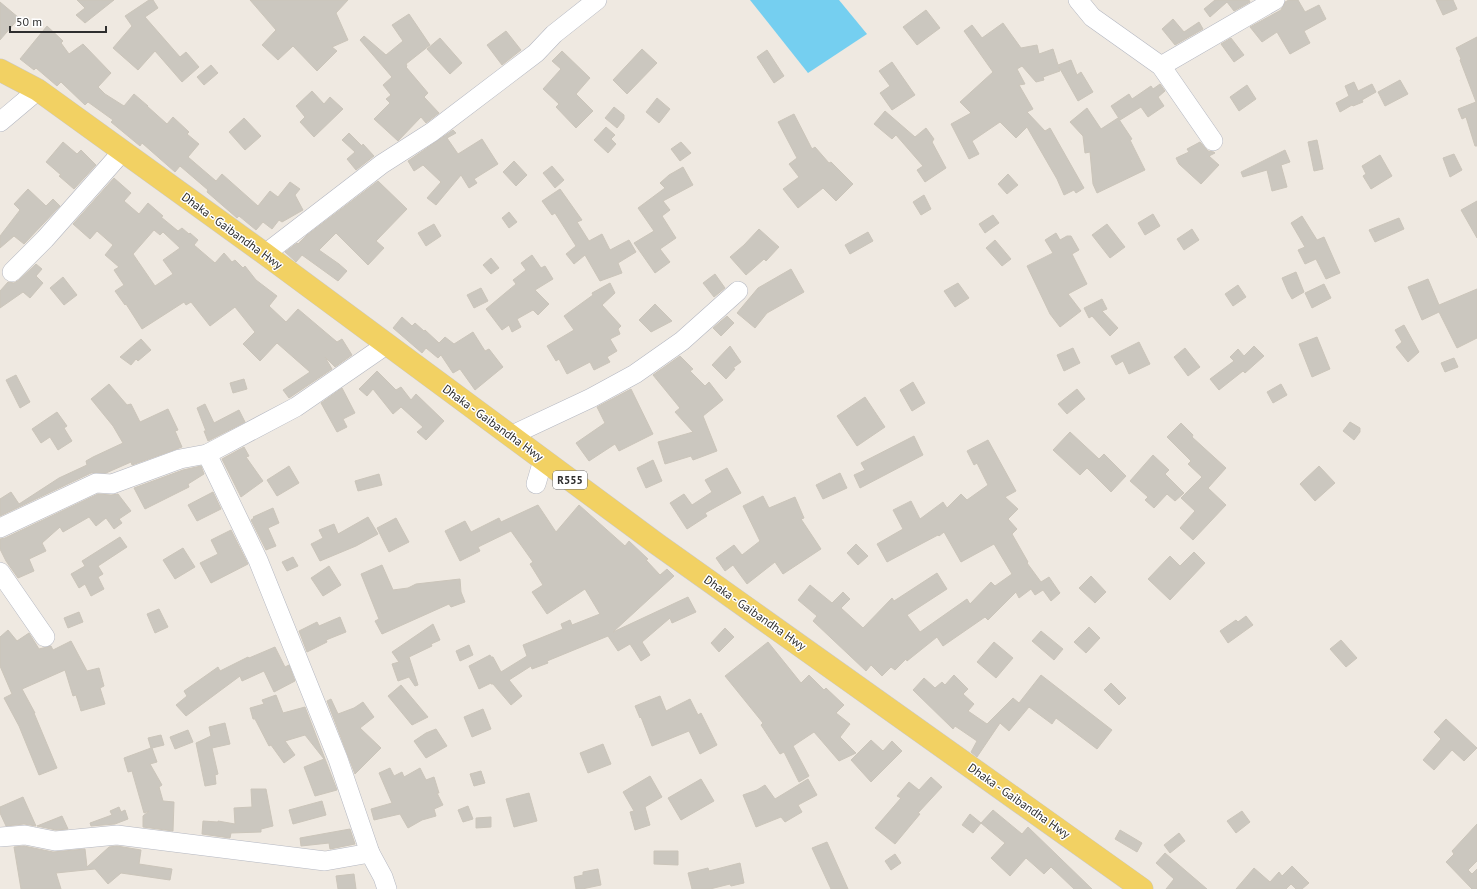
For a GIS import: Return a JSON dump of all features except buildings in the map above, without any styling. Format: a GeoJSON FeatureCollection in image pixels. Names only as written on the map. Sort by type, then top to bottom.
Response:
{"type":"FeatureCollection","features":[{"type":"Feature","properties":{"kind":"main road","name":"Dhaka - Gaibandha Hwy"},"geometry":{"type":"LineString","coordinates":[[0,70],[38,90],[265,254],[657,544],[1135,888]]}},
{"type":"Feature","properties":{"kind":"street"},"geometry":{"type":"LineString","coordinates":[[265,254],[382,164],[432,132],[530,58],[554,34],[597,0]]}},
{"type":"Feature","properties":{"kind":"street"},"geometry":{"type":"LineString","coordinates":[[1078,0],[1092,17],[1161,66],[1213,142]]}},
{"type":"Feature","properties":{"kind":"street"},"geometry":{"type":"LineString","coordinates":[[1161,66],[1275,0]]}},
{"type":"Feature","properties":{"kind":"street"},"geometry":{"type":"LineString","coordinates":[[0,122],[38,90]]}},
{"type":"Feature","properties":{"kind":"street"},"geometry":{"type":"LineString","coordinates":[[12,272],[46,239],[122,152]]}},
{"type":"Feature","properties":{"kind":"street"},"geometry":{"type":"LineString","coordinates":[[510,436],[591,398],[635,374],[682,341],[738,291]]}},
{"type":"Feature","properties":{"kind":"street"},"geometry":{"type":"LineString","coordinates":[[0,528],[96,483],[112,484],[180,459],[207,454],[296,407],[386,345]]}},
{"type":"Feature","properties":{"kind":"street"},"geometry":{"type":"LineString","coordinates":[[207,454],[261,568],[338,759],[370,853],[388,889]]}},
{"type":"Feature","properties":{"kind":"street"},"geometry":{"type":"LineString","coordinates":[[536,484],[543,460]]}},
{"type":"Feature","properties":{"kind":"street"},"geometry":{"type":"LineString","coordinates":[[0,572],[45,637]]}},
{"type":"Feature","properties":{"kind":"street"},"geometry":{"type":"LineString","coordinates":[[0,837],[25,835],[55,842],[117,835],[325,861],[370,853]]}},
{"type":"Feature","properties":{"kind":"water"},"geometry":{"type":"Polygon","coordinates":[[[750,0],[839,0],[867,34],[808,73],[750,0]]]}}]}
